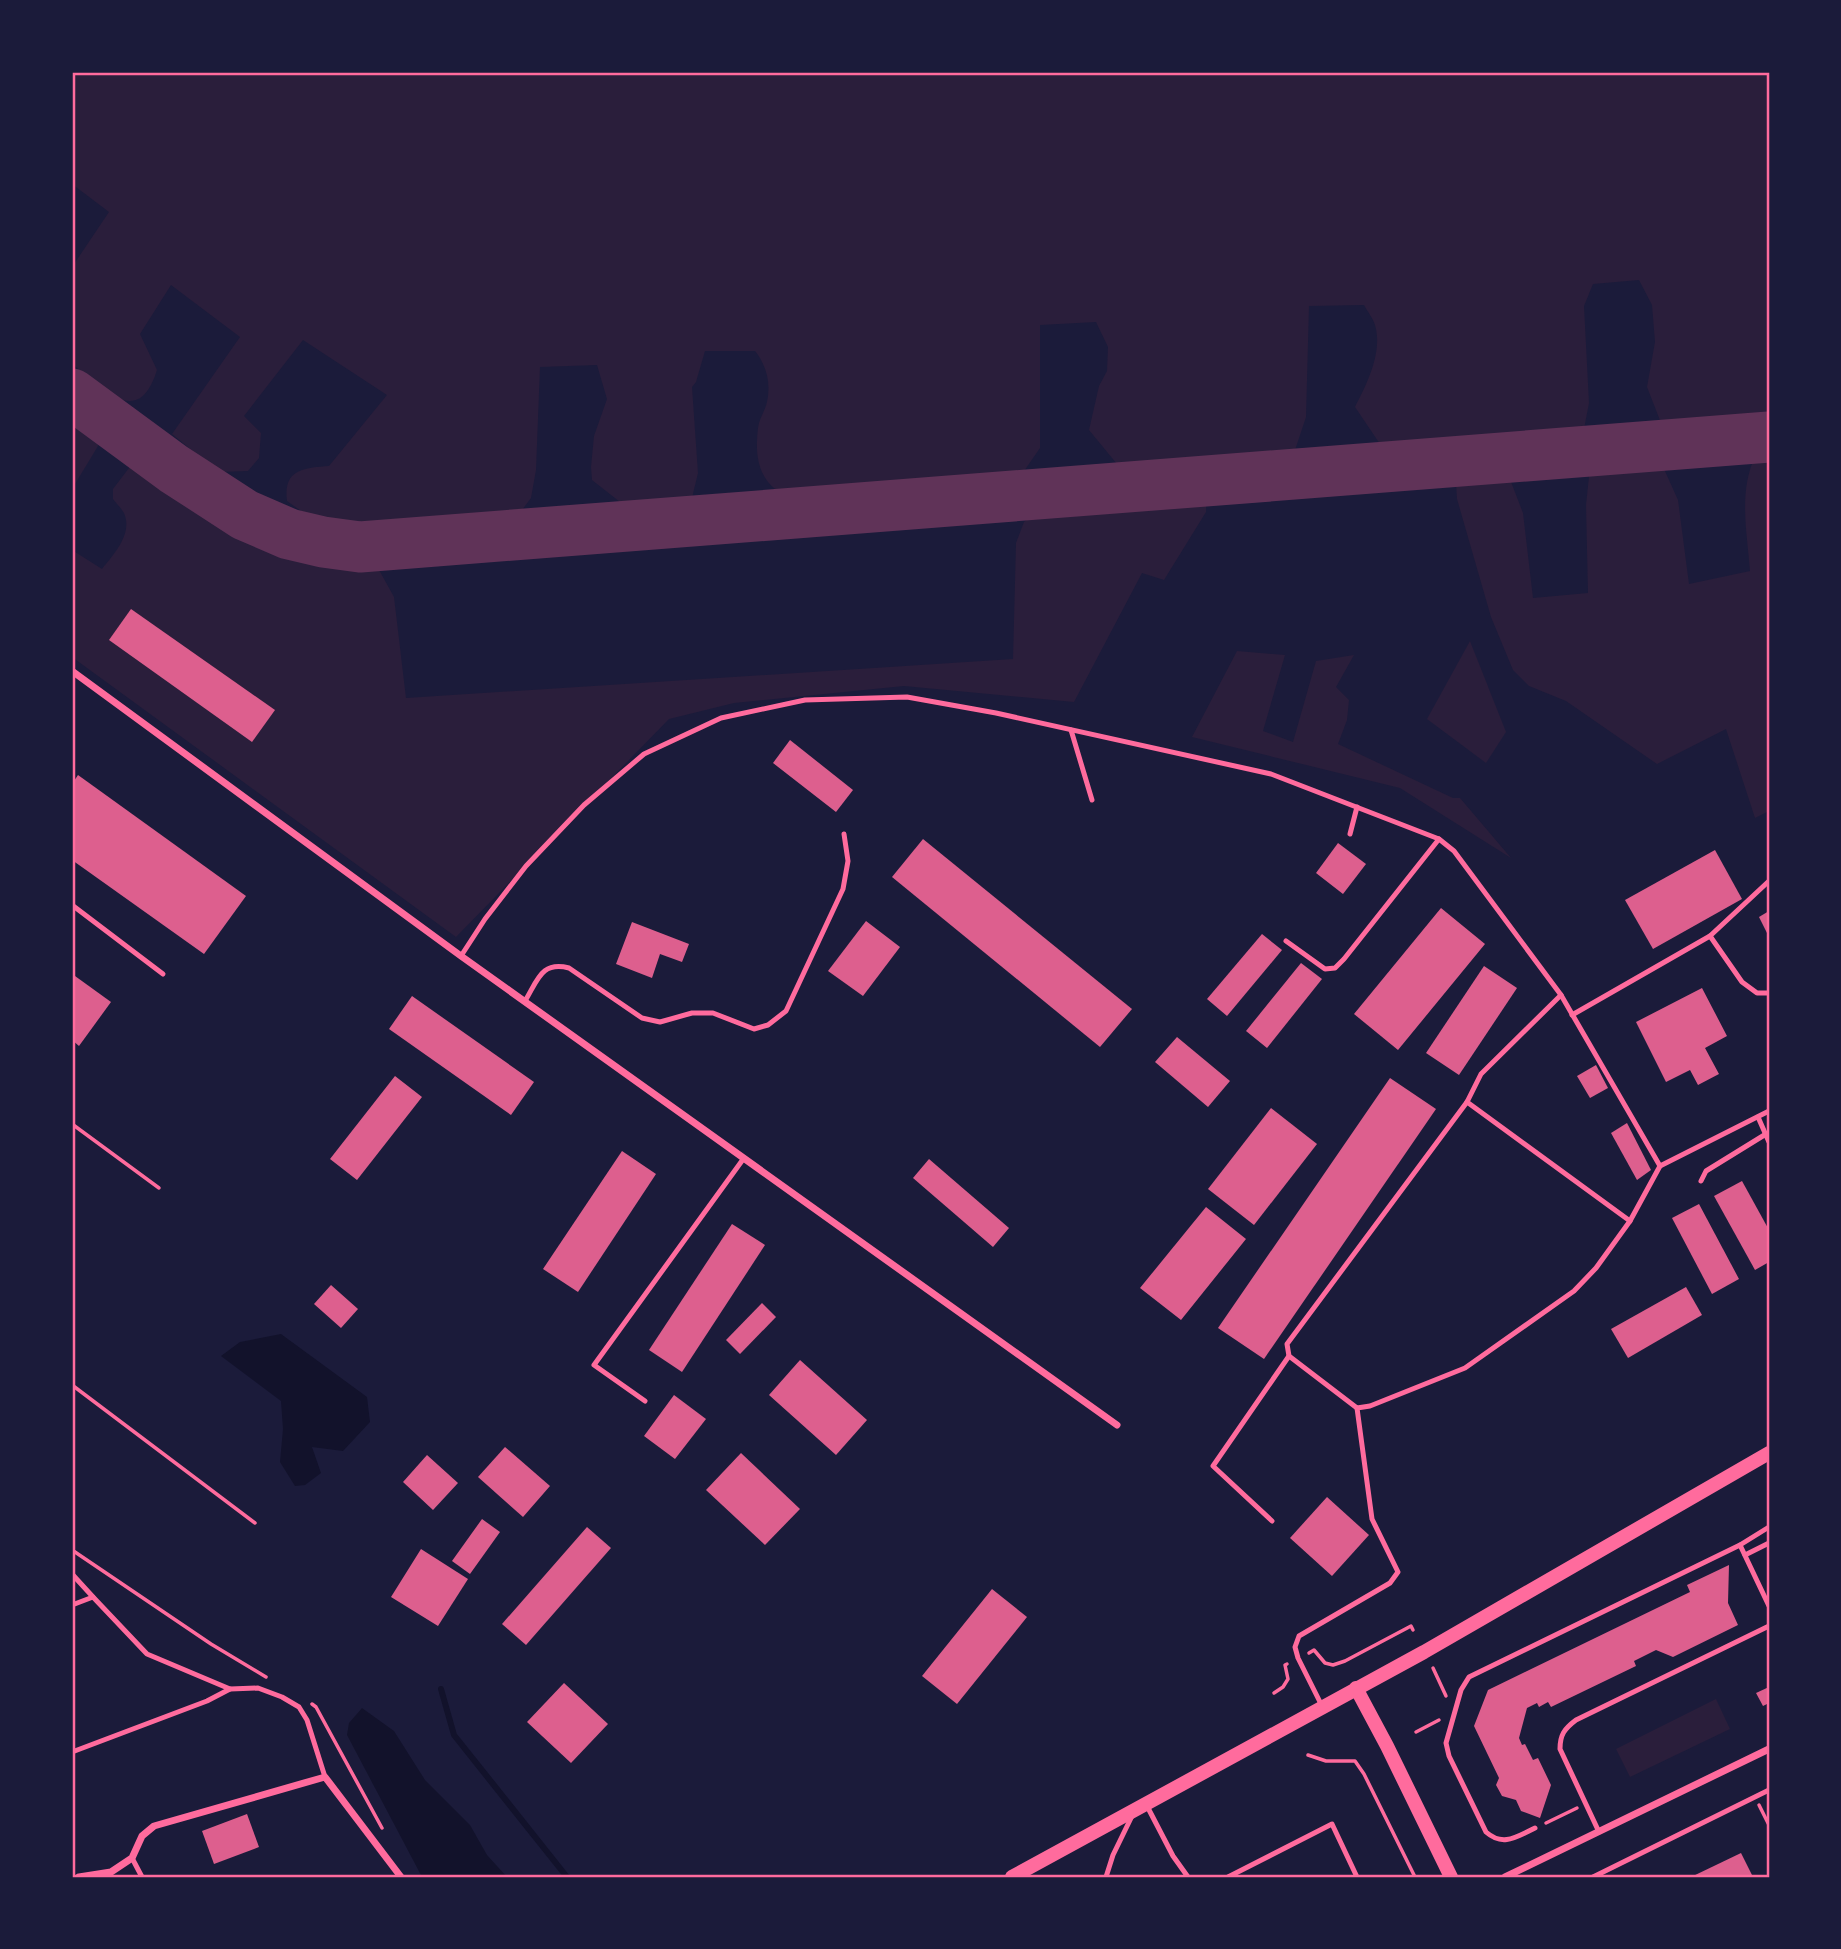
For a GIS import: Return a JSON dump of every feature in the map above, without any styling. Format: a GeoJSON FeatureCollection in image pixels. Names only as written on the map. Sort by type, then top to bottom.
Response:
{"type":"FeatureCollection","features":[{"type":"Feature","properties":{"kind":"main road"},"geometry":{"type":"LineString","coordinates":[[1012,1877],[1356,1688],[1769,1453]]}},
{"type":"Feature","properties":{"kind":"main road"},"geometry":{"type":"LineString","coordinates":[[1356,1688],[1451,1877]]}},
{"type":"Feature","properties":{"kind":"street"},"geometry":{"type":"LineString","coordinates":[[72,671],[461,956],[1117,1425]]}},
{"type":"Feature","properties":{"kind":"street"},"geometry":{"type":"LineString","coordinates":[[1505,1877],[1769,1749]]}},
{"type":"Feature","properties":{"kind":"street"},"geometry":{"type":"LineString","coordinates":[[79,1877],[111,1872],[132,1858],[142,1836],[154,1826],[325,1777],[401,1877]]}},
{"type":"Feature","properties":{"kind":"lane"},"geometry":{"type":"LineString","coordinates":[[461,956],[485,919],[526,866],[584,805],[644,754],[721,718],[805,700],[907,697],[996,713],[1271,774],[1439,839],[1454,851],[1561,995],[1660,1166]]}},
{"type":"Feature","properties":{"kind":"lane"},"geometry":{"type":"LineString","coordinates":[[1071,730],[1092,800]]}},
{"type":"Feature","properties":{"kind":"lane"},"geometry":{"type":"LineString","coordinates":[[1350,834],[1357,807]]}},
{"type":"Feature","properties":{"kind":"lane"},"geometry":{"type":"LineString","coordinates":[[525,1001],[546,968],[556,964],[569,968],[642,1018],[660,1022],[692,1013],[713,1013],[754,1029],[768,1025],[786,1011],[843,889],[848,861],[844,835]]}},
{"type":"Feature","properties":{"kind":"lane"},"geometry":{"type":"LineString","coordinates":[[1286,941],[1325,969],[1335,968],[1439,839]]}},
{"type":"Feature","properties":{"kind":"lane"},"geometry":{"type":"LineString","coordinates":[[1572,1015],[1710,936],[1769,881]]}},
{"type":"Feature","properties":{"kind":"lane"},"geometry":{"type":"LineString","coordinates":[[72,905],[163,974]]}},
{"type":"Feature","properties":{"kind":"lane"},"geometry":{"type":"LineString","coordinates":[[1710,936],[1742,982],[1756,993],[1769,993]]}},
{"type":"Feature","properties":{"kind":"lane"},"geometry":{"type":"LineString","coordinates":[[1322,1707],[1298,1658],[1295,1647],[1299,1636],[1390,1583],[1398,1572],[1372,1519],[1357,1408],[1289,1356],[1287,1344],[1467,1102],[1481,1074],[1561,995]]}},
{"type":"Feature","properties":{"kind":"lane"},"geometry":{"type":"LineString","coordinates":[[1467,1102],[1630,1222]]}},
{"type":"Feature","properties":{"kind":"lane"},"geometry":{"type":"LineString","coordinates":[[1357,1408],[1370,1406],[1465,1368],[1574,1291],[1596,1268],[1630,1222],[1660,1166],[1769,1111]]}},
{"type":"Feature","properties":{"kind":"lane"},"geometry":{"type":"LineString","coordinates":[[1758,1117],[1769,1142]]}},
{"type":"Feature","properties":{"kind":"lane"},"geometry":{"type":"LineString","coordinates":[[1701,1181],[1706,1171],[1766,1134]]}},
{"type":"Feature","properties":{"kind":"lane"},"geometry":{"type":"LineString","coordinates":[[645,1401],[594,1365],[744,1158]]}},
{"type":"Feature","properties":{"kind":"lane"},"geometry":{"type":"LineString","coordinates":[[1272,1521],[1213,1466],[1289,1356]]}},
{"type":"Feature","properties":{"kind":"lane"},"geometry":{"type":"LineString","coordinates":[[1535,1828],[1504,1841],[1493,1839],[1486,1832],[1449,1756],[1446,1738],[1466,1680],[1740,1545],[1769,1527]]}},
{"type":"Feature","properties":{"kind":"lane"},"geometry":{"type":"LineString","coordinates":[[1745,1555],[1769,1543]]}},
{"type":"Feature","properties":{"kind":"lane"},"geometry":{"type":"LineString","coordinates":[[1740,1545],[1769,1605]]}},
{"type":"Feature","properties":{"kind":"lane"},"geometry":{"type":"LineString","coordinates":[[72,1574],[147,1654],[230,1689],[258,1688],[299,1707],[307,1720],[325,1777]]}},
{"type":"Feature","properties":{"kind":"lane"},"geometry":{"type":"LineString","coordinates":[[72,1605],[93,1597]]}},
{"type":"Feature","properties":{"kind":"lane"},"geometry":{"type":"LineString","coordinates":[[1599,1832],[1560,1749],[1560,1739],[1565,1729],[1576,1720],[1769,1626]]}},
{"type":"Feature","properties":{"kind":"lane"},"geometry":{"type":"LineString","coordinates":[[72,1752],[207,1701],[230,1689]]}},
{"type":"Feature","properties":{"kind":"lane"},"geometry":{"type":"LineString","coordinates":[[1593,1877],[1769,1790]]}},
{"type":"Feature","properties":{"kind":"lane"},"geometry":{"type":"LineString","coordinates":[[1106,1877],[1113,1855],[1141,1806],[1188,1877]]}},
{"type":"Feature","properties":{"kind":"lane"},"geometry":{"type":"LineString","coordinates":[[1227,1877],[1332,1824],[1357,1877]]}},
{"type":"Feature","properties":{"kind":"lane"},"geometry":{"type":"LineString","coordinates":[[132,1858],[142,1877]]}},
{"type":"Feature","properties":{"kind":"path"},"geometry":{"type":"LineString","coordinates":[[72,1124],[159,1188]]}},
{"type":"Feature","properties":{"kind":"path"},"geometry":{"type":"LineString","coordinates":[[72,1385],[255,1523]]}},
{"type":"Feature","properties":{"kind":"path"},"geometry":{"type":"LineString","coordinates":[[1309,1653],[1314,1650],[1325,1663],[1334,1665],[1411,1626],[1413,1630]]}},
{"type":"Feature","properties":{"kind":"path"},"geometry":{"type":"LineString","coordinates":[[1274,1693],[1283,1687],[1288,1679],[1285,1665],[1289,1663]]}},
{"type":"Feature","properties":{"kind":"path"},"geometry":{"type":"LineString","coordinates":[[1433,1668],[1446,1694],[1443,1707]]}},
{"type":"Feature","properties":{"kind":"path"},"geometry":{"type":"LineString","coordinates":[[1416,1732],[1439,1720]]}},
{"type":"Feature","properties":{"kind":"path"},"geometry":{"type":"LineString","coordinates":[[1308,1755],[1326,1761],[1355,1761],[1415,1877]]}},
{"type":"Feature","properties":{"kind":"path"},"geometry":{"type":"LineString","coordinates":[[1755,1797],[1769,1825]]}},
{"type":"Feature","properties":{"kind":"path"},"geometry":{"type":"LineString","coordinates":[[1535,1828],[1585,1804]]}},
{"type":"Feature","properties":{"kind":"shaded area"},"geometry":{"type":"Polygon","coordinates":[[[72,72],[1769,72],[1769,415],[1661,423],[1647,387],[1655,342],[1652,305],[1639,280],[1593,284],[1584,306],[1589,403],[1584,429],[1380,444],[1355,407],[1369,378],[1375,357],[1377,335],[1373,320],[1364,305],[1309,306],[1306,417],[1295,450],[1117,464],[1089,430],[1099,386],[1107,371],[1108,347],[1096,322],[1040,325],[1040,448],[1022,474],[779,492],[766,479],[759,464],[758,428],[767,402],[768,389],[763,363],[755,351],[705,351],[692,387],[698,473],[692,498],[620,502],[592,480],[594,436],[607,399],[597,365],[540,367],[536,470],[531,498],[522,510],[373,522],[330,520],[301,511],[287,501],[288,482],[297,472],[329,466],[387,395],[303,340],[244,416],[261,433],[259,458],[248,471],[218,472],[172,434],[240,337],[171,285],[140,334],[157,370],[149,388],[140,398],[130,401],[119,398],[72,364],[72,267],[109,212],[72,184],[72,72]]]}},
{"type":"Feature","properties":{"kind":"shaded area"},"geometry":{"type":"Polygon","coordinates":[[[72,412],[97,428],[98,446],[72,489],[72,412]]]}},
{"type":"Feature","properties":{"kind":"shaded area"},"geometry":{"type":"Polygon","coordinates":[[[1769,453],[1769,811],[1755,818],[1726,729],[1657,764],[1566,701],[1529,686],[1513,670],[1491,617],[1457,499],[1456,483],[1469,476],[1508,474],[1523,513],[1533,598],[1588,593],[1586,505],[1590,467],[1660,460],[1678,500],[1689,584],[1750,571],[1745,511],[1747,483],[1756,454],[1769,453]]]}},
{"type":"Feature","properties":{"kind":"shaded area"},"geometry":{"type":"Polygon","coordinates":[[[141,463],[206,510],[252,534],[302,554],[363,562],[367,569],[378,568],[394,597],[406,698],[1013,659],[1016,543],[1024,522],[1039,510],[1199,497],[1206,503],[1206,512],[1164,580],[1142,573],[1074,702],[904,686],[734,703],[669,719],[456,937],[72,657],[72,550],[102,569],[112,557],[126,528],[124,513],[113,499],[113,489],[132,464],[141,463]]]}},
{"type":"Feature","properties":{"kind":"shaded area"},"geometry":{"type":"Polygon","coordinates":[[[1470,641],[1506,732],[1486,763],[1427,719],[1470,641]]]}},
{"type":"Feature","properties":{"kind":"shaded area"},"geometry":{"type":"Polygon","coordinates":[[[1237,651],[1285,655],[1263,731],[1293,742],[1316,661],[1354,655],[1336,687],[1349,700],[1347,720],[1338,744],[1453,798],[1460,798],[1511,858],[1400,788],[1192,737],[1237,651]]]}},
{"type":"Feature","properties":{"kind":"shaded area"},"geometry":{"type":"Polygon","coordinates":[[[281,1334],[367,1397],[370,1422],[343,1451],[312,1447],[321,1473],[305,1485],[295,1486],[280,1462],[283,1429],[281,1401],[221,1356],[240,1342],[281,1334]]]}},
{"type":"Feature","properties":{"kind":"shaded area"},"geometry":{"type":"Polygon","coordinates":[[[1716,1699],[1730,1729],[1630,1777],[1616,1749],[1716,1699]]]}},
{"type":"Feature","properties":{"kind":"shaded area"},"geometry":{"type":"Polygon","coordinates":[[[362,1708],[394,1731],[425,1780],[470,1825],[487,1855],[507,1877],[422,1877],[347,1735],[349,1723],[362,1708]]]}},
{"type":"Feature","properties":{"kind":"building"},"geometry":{"type":"Polygon","coordinates":[[[131,609],[275,710],[252,742],[109,640],[131,609]]]}},
{"type":"Feature","properties":{"kind":"building"},"geometry":{"type":"Polygon","coordinates":[[[790,740],[853,790],[836,812],[773,763],[790,740]]]}},
{"type":"Feature","properties":{"kind":"building"},"geometry":{"type":"Polygon","coordinates":[[[78,775],[246,896],[204,954],[72,860],[72,784],[78,775]]]}},
{"type":"Feature","properties":{"kind":"building"},"geometry":{"type":"Polygon","coordinates":[[[923,839],[1132,1009],[1100,1047],[892,877],[923,839]]]}},
{"type":"Feature","properties":{"kind":"building"},"geometry":{"type":"Polygon","coordinates":[[[1338,843],[1366,864],[1343,894],[1316,873],[1338,843]]]}},
{"type":"Feature","properties":{"kind":"building"},"geometry":{"type":"Polygon","coordinates":[[[1715,850],[1742,899],[1653,949],[1625,900],[1715,850]]]}},
{"type":"Feature","properties":{"kind":"building"},"geometry":{"type":"Polygon","coordinates":[[[1441,908],[1485,944],[1398,1050],[1354,1014],[1441,908]]]}},
{"type":"Feature","properties":{"kind":"building"},"geometry":{"type":"Polygon","coordinates":[[[1769,911],[1769,937],[1759,917],[1769,911]]]}},
{"type":"Feature","properties":{"kind":"building"},"geometry":{"type":"Polygon","coordinates":[[[866,921],[900,947],[863,996],[828,971],[866,921]]]}},
{"type":"Feature","properties":{"kind":"building"},"geometry":{"type":"Polygon","coordinates":[[[632,922],[689,944],[682,962],[660,954],[652,978],[616,964],[632,922]]]}},
{"type":"Feature","properties":{"kind":"building"},"geometry":{"type":"Polygon","coordinates":[[[1262,934],[1282,950],[1227,1016],[1207,999],[1262,934]]]}},
{"type":"Feature","properties":{"kind":"building"},"geometry":{"type":"Polygon","coordinates":[[[1301,963],[1322,979],[1267,1048],[1246,1031],[1301,963]]]}},
{"type":"Feature","properties":{"kind":"building"},"geometry":{"type":"Polygon","coordinates":[[[1484,966],[1517,988],[1459,1075],[1426,1053],[1484,966]]]}},
{"type":"Feature","properties":{"kind":"building"},"geometry":{"type":"Polygon","coordinates":[[[75,976],[111,1002],[79,1046],[72,1040],[72,981],[75,976]]]}},
{"type":"Feature","properties":{"kind":"building"},"geometry":{"type":"Polygon","coordinates":[[[1702,988],[1727,1036],[1705,1048],[1719,1074],[1698,1085],[1690,1070],[1666,1082],[1636,1022],[1702,988]]]}},
{"type":"Feature","properties":{"kind":"building"},"geometry":{"type":"Polygon","coordinates":[[[412,996],[534,1082],[511,1115],[389,1029],[412,996]]]}},
{"type":"Feature","properties":{"kind":"building"},"geometry":{"type":"Polygon","coordinates":[[[1177,1037],[1230,1081],[1208,1107],[1155,1062],[1177,1037]]]}},
{"type":"Feature","properties":{"kind":"building"},"geometry":{"type":"Polygon","coordinates":[[[1596,1065],[1608,1088],[1590,1098],[1577,1076],[1596,1065]]]}},
{"type":"Feature","properties":{"kind":"building"},"geometry":{"type":"Polygon","coordinates":[[[395,1076],[422,1097],[357,1180],[330,1159],[395,1076]]]}},
{"type":"Feature","properties":{"kind":"building"},"geometry":{"type":"Polygon","coordinates":[[[1390,1078],[1436,1109],[1264,1359],[1218,1328],[1390,1078]]]}},
{"type":"Feature","properties":{"kind":"building"},"geometry":{"type":"Polygon","coordinates":[[[1271,1108],[1317,1144],[1254,1225],[1208,1189],[1271,1108]]]}},
{"type":"Feature","properties":{"kind":"building"},"geometry":{"type":"Polygon","coordinates":[[[1627,1123],[1651,1170],[1637,1180],[1611,1133],[1627,1123]]]}},
{"type":"Feature","properties":{"kind":"building"},"geometry":{"type":"Polygon","coordinates":[[[622,1151],[656,1174],[578,1292],[543,1269],[622,1151]]]}},
{"type":"Feature","properties":{"kind":"building"},"geometry":{"type":"Polygon","coordinates":[[[929,1159],[1009,1228],[993,1247],[913,1178],[929,1159]]]}},
{"type":"Feature","properties":{"kind":"building"},"geometry":{"type":"Polygon","coordinates":[[[1742,1181],[1769,1230],[1769,1262],[1755,1270],[1714,1196],[1742,1181]]]}},
{"type":"Feature","properties":{"kind":"building"},"geometry":{"type":"Polygon","coordinates":[[[1699,1204],[1739,1279],[1712,1294],[1672,1218],[1699,1204]]]}},
{"type":"Feature","properties":{"kind":"building"},"geometry":{"type":"Polygon","coordinates":[[[1206,1207],[1246,1239],[1181,1320],[1140,1288],[1206,1207]]]}},
{"type":"Feature","properties":{"kind":"building"},"geometry":{"type":"Polygon","coordinates":[[[732,1224],[765,1245],[682,1372],[649,1350],[732,1224]]]}},
{"type":"Feature","properties":{"kind":"building"},"geometry":{"type":"Polygon","coordinates":[[[331,1285],[358,1309],[341,1328],[314,1304],[331,1285]]]}},
{"type":"Feature","properties":{"kind":"building"},"geometry":{"type":"Polygon","coordinates":[[[1686,1287],[1702,1315],[1628,1358],[1611,1329],[1686,1287]]]}},
{"type":"Feature","properties":{"kind":"building"},"geometry":{"type":"Polygon","coordinates":[[[762,1303],[776,1317],[740,1354],[726,1340],[762,1303]]]}},
{"type":"Feature","properties":{"kind":"building"},"geometry":{"type":"Polygon","coordinates":[[[800,1360],[867,1420],[836,1455],[769,1395],[800,1360]]]}},
{"type":"Feature","properties":{"kind":"building"},"geometry":{"type":"Polygon","coordinates":[[[674,1395],[706,1419],[675,1459],[644,1436],[674,1395]]]}},
{"type":"Feature","properties":{"kind":"building"},"geometry":{"type":"Polygon","coordinates":[[[505,1447],[550,1486],[523,1517],[478,1477],[505,1447]]]}},
{"type":"Feature","properties":{"kind":"building"},"geometry":{"type":"Polygon","coordinates":[[[741,1453],[800,1509],[765,1545],[706,1490],[741,1453]]]}},
{"type":"Feature","properties":{"kind":"building"},"geometry":{"type":"Polygon","coordinates":[[[427,1455],[458,1483],[433,1510],[403,1482],[427,1455]]]}},
{"type":"Feature","properties":{"kind":"building"},"geometry":{"type":"Polygon","coordinates":[[[1327,1497],[1369,1535],[1332,1576],[1290,1538],[1327,1497]]]}},
{"type":"Feature","properties":{"kind":"building"},"geometry":{"type":"Polygon","coordinates":[[[482,1519],[500,1532],[470,1574],[452,1561],[482,1519]]]}},
{"type":"Feature","properties":{"kind":"building"},"geometry":{"type":"Polygon","coordinates":[[[587,1527],[611,1548],[526,1645],[502,1624],[587,1527]]]}},
{"type":"Feature","properties":{"kind":"building"},"geometry":{"type":"Polygon","coordinates":[[[421,1549],[468,1579],[438,1626],[391,1597],[421,1549]]]}},
{"type":"Feature","properties":{"kind":"building"},"geometry":{"type":"Polygon","coordinates":[[[1729,1565],[1728,1603],[1738,1625],[1673,1657],[1656,1650],[1634,1661],[1636,1666],[1551,1707],[1548,1702],[1539,1707],[1537,1703],[1527,1708],[1519,1738],[1533,1760],[1538,1758],[1551,1785],[1540,1818],[1521,1811],[1516,1800],[1502,1796],[1496,1785],[1499,1778],[1474,1726],[1488,1690],[1690,1592],[1687,1585],[1729,1565]]]}},
{"type":"Feature","properties":{"kind":"building"},"geometry":{"type":"Polygon","coordinates":[[[992,1589],[1027,1617],[957,1704],[922,1676],[992,1589]]]}},
{"type":"Feature","properties":{"kind":"building"},"geometry":{"type":"Polygon","coordinates":[[[564,1683],[608,1724],[571,1763],[527,1722],[564,1683]]]}},
{"type":"Feature","properties":{"kind":"building"},"geometry":{"type":"Polygon","coordinates":[[[1769,1687],[1769,1703],[1763,1706],[1756,1693],[1769,1687]]]}},
{"type":"Feature","properties":{"kind":"building"},"geometry":{"type":"Polygon","coordinates":[[[247,1814],[259,1847],[214,1864],[202,1831],[247,1814]]]}},
{"type":"Feature","properties":{"kind":"building"},"geometry":{"type":"Polygon","coordinates":[[[1741,1853],[1753,1877],[1691,1877],[1741,1853]]]}},
{"type":"Feature","properties":{"kind":"waterway"},"geometry":{"type":"LineString","coordinates":[[441,1689],[454,1735],[567,1877]]}},
{"type":"Feature","properties":{"kind":"taxiway"},"geometry":{"type":"LineString","coordinates":[[72,394],[174,469],[245,515],[289,534],[360,547],[1769,437]]}}]}
